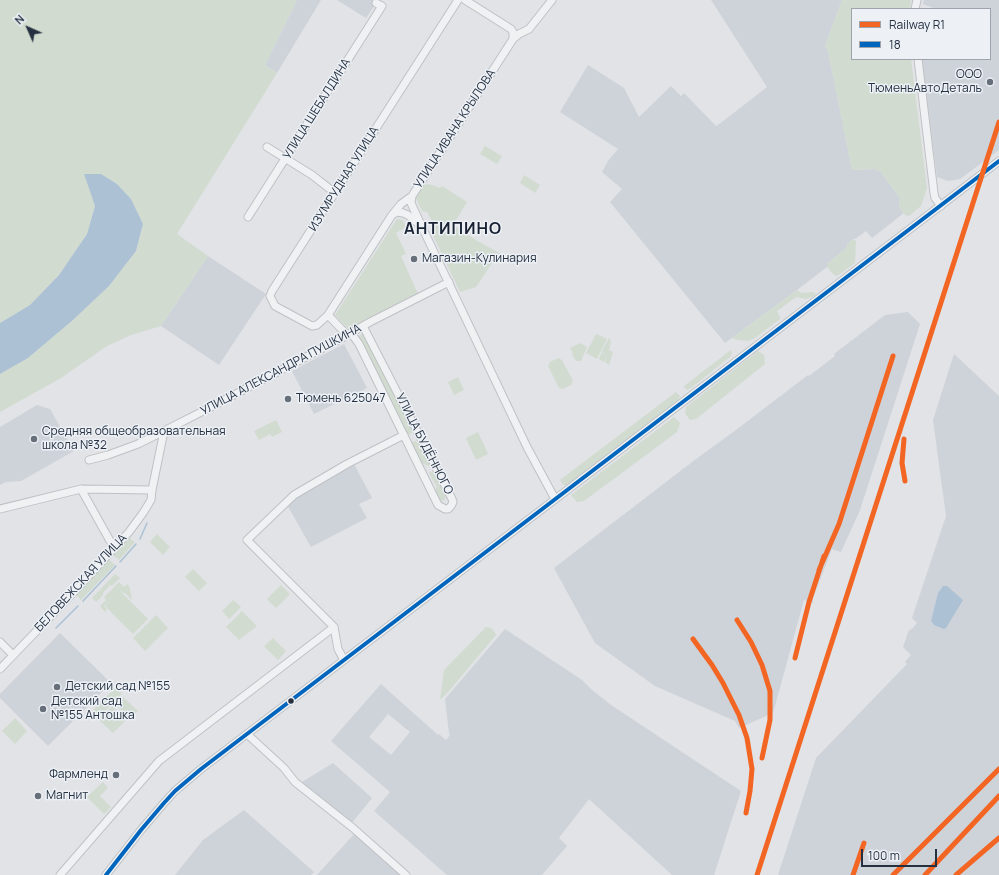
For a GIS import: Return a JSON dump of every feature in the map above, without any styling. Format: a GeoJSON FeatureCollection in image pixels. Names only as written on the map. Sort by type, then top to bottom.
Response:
{"type":"FeatureCollection","features":[{"type":"Feature","properties":{"kind":"street","name":"ИЗУМРУДНАЯ УЛИЦА"},"geometry":{"type":"LineString","coordinates":[[328,315],[317,325],[312,326],[275,306],[270,296],[458,0]]}},
{"type":"Feature","properties":{"kind":"street"},"geometry":{"type":"LineString","coordinates":[[465,0],[511,28],[513,32],[513,39]]}},
{"type":"Feature","properties":{"kind":"street"},"geometry":{"type":"LineString","coordinates":[[513,39],[529,29],[552,0]]}},
{"type":"Feature","properties":{"kind":"street","name":"УЛИЦА ШЕБАЛДИНА"},"geometry":{"type":"LineString","coordinates":[[248,217],[382,6],[376,3]]}},
{"type":"Feature","properties":{"kind":"street","name":"УЛИЦА ИВАНА КРЫЛОВА"},"geometry":{"type":"LineString","coordinates":[[328,315],[392,215],[401,204],[412,196],[513,39]]}},
{"type":"Feature","properties":{"kind":"street"},"geometry":{"type":"LineString","coordinates":[[918,60],[934,193],[940,206]]}},
{"type":"Feature","properties":{"kind":"street"},"geometry":{"type":"LineString","coordinates":[[267,147],[335,193]]}},
{"type":"Feature","properties":{"kind":"street"},"geometry":{"type":"LineString","coordinates":[[106,875],[141,830],[175,791],[201,768],[999,161]]}},
{"type":"Feature","properties":{"kind":"street"},"geometry":{"type":"LineString","coordinates":[[412,196],[411,203],[422,227],[527,448],[555,500]]}},
{"type":"Feature","properties":{"kind":"street"},"geometry":{"type":"LineString","coordinates":[[392,215],[398,212],[408,215],[422,227]]}},
{"type":"Feature","properties":{"kind":"street","name":"УЛИЦА АЛЕКСАНДРА ПУШКИНА"},"geometry":{"type":"LineString","coordinates":[[89,460],[120,451],[164,431],[449,282]]}},
{"type":"Feature","properties":{"kind":"street","name":"УЛИЦА БУДЁННОГО"},"geometry":{"type":"LineString","coordinates":[[328,315],[349,334],[404,435],[438,505],[445,510],[448,509],[451,506],[452,498],[363,326]]}},
{"type":"Feature","properties":{"kind":"street","name":"БЕЛОВЕЖСКАЯ УЛИЦА"},"geometry":{"type":"LineString","coordinates":[[0,669],[72,594],[114,548],[143,513],[151,500],[164,431]]}},
{"type":"Feature","properties":{"kind":"street"},"geometry":{"type":"LineString","coordinates":[[344,660],[338,649],[334,627],[247,540],[284,503],[297,493],[347,464],[404,435]]}},
{"type":"Feature","properties":{"kind":"street"},"geometry":{"type":"LineString","coordinates":[[0,509],[81,489],[152,490]]}},
{"type":"Feature","properties":{"kind":"street"},"geometry":{"type":"LineString","coordinates":[[81,489],[114,548]]}},
{"type":"Feature","properties":{"kind":"street"},"geometry":{"type":"LineString","coordinates":[[60,875],[159,761],[334,627]]}},
{"type":"Feature","properties":{"kind":"street"},"geometry":{"type":"LineString","coordinates":[[0,642],[13,655]]}},
{"type":"Feature","properties":{"kind":"street"},"geometry":{"type":"LineString","coordinates":[[247,734],[284,768],[295,782],[353,828],[406,875]]}},
{"type":"Feature","properties":{"kind":"shaded area"},"geometry":{"type":"Polygon","coordinates":[[[0,0],[297,0],[265,65],[277,73],[177,234],[208,256],[161,326],[131,335],[107,346],[61,378],[0,412],[0,374],[28,358],[73,320],[109,286],[136,251],[143,224],[131,199],[117,184],[101,174],[84,174],[95,206],[87,234],[59,275],[30,305],[0,323],[0,0]]]}},
{"type":"Feature","properties":{"kind":"shaded area"},"geometry":{"type":"Polygon","coordinates":[[[297,0],[321,0],[277,73],[265,65],[297,0]]]}},
{"type":"Feature","properties":{"kind":"shaded area"},"geometry":{"type":"Polygon","coordinates":[[[337,0],[378,0],[366,18],[337,0]]]}},
{"type":"Feature","properties":{"kind":"shaded area"},"geometry":{"type":"Polygon","coordinates":[[[711,0],[842,0],[825,46],[828,51],[852,170],[874,169],[881,172],[900,198],[899,207],[904,213],[872,238],[866,231],[853,239],[848,243],[846,248],[827,264],[827,267],[725,343],[610,202],[622,189],[602,172],[608,161],[618,149],[560,112],[588,65],[624,88],[639,117],[671,86],[681,96],[684,93],[716,126],[722,122],[767,87],[711,0]]]}},
{"type":"Feature","properties":{"kind":"shaded area"},"geometry":{"type":"Polygon","coordinates":[[[842,0],[911,0],[910,8],[851,8],[851,60],[911,60],[927,188],[921,206],[909,216],[905,215],[899,207],[900,198],[881,172],[874,169],[852,170],[828,51],[825,46],[842,0]]]}},
{"type":"Feature","properties":{"kind":"shaded area"},"geometry":{"type":"Polygon","coordinates":[[[924,0],[999,0],[999,150],[960,179],[948,181],[937,177],[922,60],[991,60],[991,8],[933,8],[923,4],[924,0]]]}},
{"type":"Feature","properties":{"kind":"shaded area"},"geometry":{"type":"Polygon","coordinates":[[[485,146],[502,156],[497,164],[480,154],[485,146]]]}},
{"type":"Feature","properties":{"kind":"shaded area"},"geometry":{"type":"Polygon","coordinates":[[[524,175],[540,185],[535,193],[520,183],[524,175]]]}},
{"type":"Feature","properties":{"kind":"shaded area"},"geometry":{"type":"Polygon","coordinates":[[[429,184],[440,188],[442,186],[467,202],[453,225],[479,242],[503,255],[494,260],[476,287],[460,292],[431,231],[434,225],[427,212],[422,211],[416,198],[416,194],[422,186],[429,184]]]}},
{"type":"Feature","properties":{"kind":"shaded area"},"geometry":{"type":"Polygon","coordinates":[[[397,219],[403,220],[406,227],[396,233],[406,254],[401,256],[418,294],[348,329],[335,315],[397,219]]]}},
{"type":"Feature","properties":{"kind":"shaded area"},"geometry":{"type":"Polygon","coordinates":[[[853,239],[856,241],[855,263],[837,276],[834,275],[827,267],[827,264],[846,248],[848,243],[853,239]]]}},
{"type":"Feature","properties":{"kind":"shaded area"},"geometry":{"type":"Polygon","coordinates":[[[208,256],[266,294],[219,365],[161,326],[208,256]]]}},
{"type":"Feature","properties":{"kind":"shaded area"},"geometry":{"type":"Polygon","coordinates":[[[797,290],[801,293],[813,292],[816,294],[806,299],[797,297],[792,300],[777,311],[780,319],[755,338],[748,341],[732,338],[797,290]]]}},
{"type":"Feature","properties":{"kind":"shaded area"},"geometry":{"type":"Polygon","coordinates":[[[908,312],[920,324],[860,510],[841,552],[832,549],[813,598],[813,603],[804,600],[773,713],[739,728],[735,721],[655,686],[595,643],[554,568],[696,459],[808,375],[809,376],[835,356],[834,354],[885,315],[908,312]]]}},
{"type":"Feature","properties":{"kind":"shaded area"},"geometry":{"type":"Polygon","coordinates":[[[363,334],[413,430],[410,435],[406,433],[359,338],[359,336],[363,334]]]}},
{"type":"Feature","properties":{"kind":"shaded area"},"geometry":{"type":"Polygon","coordinates":[[[596,334],[607,339],[597,359],[586,353],[596,334]]]}},
{"type":"Feature","properties":{"kind":"shaded area"},"geometry":{"type":"Polygon","coordinates":[[[609,338],[611,342],[609,350],[613,352],[609,365],[605,362],[607,356],[604,362],[599,359],[602,352],[608,355],[602,351],[609,338]]]}},
{"type":"Feature","properties":{"kind":"shaded area"},"geometry":{"type":"Polygon","coordinates":[[[580,343],[587,347],[581,361],[576,361],[572,354],[573,351],[572,352],[570,348],[580,343]]]}},
{"type":"Feature","properties":{"kind":"shaded area"},"geometry":{"type":"Polygon","coordinates":[[[344,344],[367,388],[314,414],[292,371],[344,344]]]}},
{"type":"Feature","properties":{"kind":"shaded area"},"geometry":{"type":"Polygon","coordinates":[[[731,350],[732,353],[730,357],[691,388],[687,390],[685,388],[684,386],[731,350]]]}},
{"type":"Feature","properties":{"kind":"shaded area"},"geometry":{"type":"Polygon","coordinates":[[[758,351],[764,355],[765,364],[696,419],[690,420],[685,413],[686,407],[758,351]]]}},
{"type":"Feature","properties":{"kind":"shaded area"},"geometry":{"type":"Polygon","coordinates":[[[954,354],[999,396],[999,875],[778,875],[816,758],[907,664],[905,662],[911,655],[903,647],[909,630],[912,629],[917,623],[912,618],[946,516],[933,420],[954,354]]]}},
{"type":"Feature","properties":{"kind":"shaded area"},"geometry":{"type":"Polygon","coordinates":[[[558,358],[562,360],[573,381],[571,385],[563,389],[559,388],[548,366],[550,362],[558,358]]]}},
{"type":"Feature","properties":{"kind":"shaded area"},"geometry":{"type":"Polygon","coordinates":[[[458,377],[464,390],[454,395],[448,382],[458,377]]]}},
{"type":"Feature","properties":{"kind":"shaded area"},"geometry":{"type":"Polygon","coordinates":[[[676,392],[680,396],[678,400],[569,485],[563,485],[560,480],[676,392]]]}},
{"type":"Feature","properties":{"kind":"shaded area","name":"Средняя общеобразовательная школа №32"},"geometry":{"type":"Polygon","coordinates":[[[37,405],[50,409],[74,451],[21,481],[6,482],[0,485],[0,427],[37,405]]]}},
{"type":"Feature","properties":{"kind":"shaded area"},"geometry":{"type":"Polygon","coordinates":[[[674,417],[680,423],[677,432],[584,501],[577,502],[571,495],[674,417]]]}},
{"type":"Feature","properties":{"kind":"shaded area"},"geometry":{"type":"Polygon","coordinates":[[[276,420],[282,432],[272,437],[270,434],[259,440],[254,431],[276,420]]]}},
{"type":"Feature","properties":{"kind":"shaded area"},"geometry":{"type":"Polygon","coordinates":[[[478,432],[488,454],[476,460],[466,438],[478,432]]]}},
{"type":"Feature","properties":{"kind":"shaded area"},"geometry":{"type":"Polygon","coordinates":[[[415,441],[422,446],[431,465],[428,466],[420,462],[411,445],[412,442],[415,441]]]}},
{"type":"Feature","properties":{"kind":"shaded area"},"geometry":{"type":"Polygon","coordinates":[[[354,464],[372,498],[359,504],[367,518],[311,547],[286,503],[304,490],[354,464]]]}},
{"type":"Feature","properties":{"kind":"shaded area"},"geometry":{"type":"Polygon","coordinates":[[[434,471],[445,494],[445,500],[442,501],[439,499],[435,491],[437,487],[429,473],[434,471]]]}},
{"type":"Feature","properties":{"kind":"shaded area"},"geometry":{"type":"Polygon","coordinates":[[[157,534],[170,547],[163,555],[150,542],[157,534]]]}},
{"type":"Feature","properties":{"kind":"shaded area"},"geometry":{"type":"Polygon","coordinates":[[[128,537],[135,542],[119,560],[113,553],[128,537]]]}},
{"type":"Feature","properties":{"kind":"shaded area"},"geometry":{"type":"Polygon","coordinates":[[[109,560],[115,565],[81,600],[76,594],[106,561],[109,560]]]}},
{"type":"Feature","properties":{"kind":"shaded area"},"geometry":{"type":"Polygon","coordinates":[[[193,569],[207,583],[199,591],[185,577],[193,569]]]}},
{"type":"Feature","properties":{"kind":"shaded area"},"geometry":{"type":"Polygon","coordinates":[[[115,574],[120,578],[112,586],[110,585],[96,602],[92,598],[115,574]]]}},
{"type":"Feature","properties":{"kind":"shaded area"},"geometry":{"type":"Polygon","coordinates":[[[119,582],[124,587],[127,584],[129,586],[132,600],[125,593],[120,591],[148,619],[133,634],[105,606],[112,599],[104,606],[107,609],[105,612],[100,606],[106,600],[104,597],[119,582]]]}},
{"type":"Feature","properties":{"kind":"shaded area"},"geometry":{"type":"Polygon","coordinates":[[[281,585],[290,594],[276,608],[267,599],[281,585]]]}},
{"type":"Feature","properties":{"kind":"shaded area"},"geometry":{"type":"Polygon","coordinates":[[[233,600],[241,607],[229,619],[222,611],[233,600]]]}},
{"type":"Feature","properties":{"kind":"shaded area"},"geometry":{"type":"Polygon","coordinates":[[[242,611],[257,626],[239,640],[226,627],[242,611]]]}},
{"type":"Feature","properties":{"kind":"shaded area"},"geometry":{"type":"Polygon","coordinates":[[[156,615],[168,628],[145,651],[133,638],[156,615]]]}},
{"type":"Feature","properties":{"kind":"shaded area"},"geometry":{"type":"Polygon","coordinates":[[[486,627],[491,628],[496,635],[440,700],[444,670],[486,627]]]}},
{"type":"Feature","properties":{"kind":"shaded area"},"geometry":{"type":"Polygon","coordinates":[[[505,629],[582,680],[611,705],[741,791],[714,875],[672,875],[589,799],[559,838],[567,846],[542,875],[447,875],[374,811],[390,792],[331,741],[381,684],[438,735],[439,734],[446,740],[450,735],[445,699],[505,629]],[[388,714],[369,737],[391,755],[410,732],[388,714]]]}},
{"type":"Feature","properties":{"kind":"shaded area","name":"Детский сад №155"},"geometry":{"type":"Polygon","coordinates":[[[60,633],[111,683],[48,746],[0,698],[0,694],[60,633]]]}},
{"type":"Feature","properties":{"kind":"shaded area"},"geometry":{"type":"Polygon","coordinates":[[[273,638],[286,651],[278,660],[264,646],[273,638]]]}},
{"type":"Feature","properties":{"kind":"shaded area"},"geometry":{"type":"Polygon","coordinates":[[[116,687],[122,694],[98,718],[91,712],[116,687]]]}},
{"type":"Feature","properties":{"kind":"shaded area"},"geometry":{"type":"Polygon","coordinates":[[[123,697],[138,711],[130,719],[116,705],[123,697]]]}},
{"type":"Feature","properties":{"kind":"shaded area"},"geometry":{"type":"Polygon","coordinates":[[[112,706],[126,720],[113,733],[99,720],[112,706]]]}},
{"type":"Feature","properties":{"kind":"shaded area"},"geometry":{"type":"Polygon","coordinates":[[[15,718],[27,731],[15,744],[2,731],[15,718]]]}},
{"type":"Feature","properties":{"kind":"shaded area"},"geometry":{"type":"Polygon","coordinates":[[[333,763],[372,798],[351,824],[302,782],[333,763]]]}},
{"type":"Feature","properties":{"kind":"shaded area"},"geometry":{"type":"Polygon","coordinates":[[[103,782],[108,788],[100,796],[111,807],[104,814],[87,797],[103,782]]]}},
{"type":"Feature","properties":{"kind":"shaded area"},"geometry":{"type":"Polygon","coordinates":[[[244,810],[314,872],[311,875],[175,875],[203,840],[244,810]]]}},
{"type":"Feature","properties":{"kind":"shaded area"},"geometry":{"type":"Polygon","coordinates":[[[355,833],[402,875],[317,875],[355,833]]]}},
{"type":"Feature","properties":{"kind":"water"},"geometry":{"type":"Polygon","coordinates":[[[84,174],[101,174],[117,184],[131,199],[143,224],[136,251],[109,286],[73,320],[28,358],[0,374],[0,323],[30,305],[59,275],[87,234],[95,206],[84,174]]]}},
{"type":"Feature","properties":{"kind":"water"},"geometry":{"type":"Polygon","coordinates":[[[943,586],[947,586],[963,600],[944,629],[934,625],[931,621],[938,593],[943,586]]]}},
{"type":"Feature","properties":{"kind":"waterway"},"geometry":{"type":"LineString","coordinates":[[140,539],[147,523]]}},
{"type":"Feature","properties":{"kind":"waterway"},"geometry":{"type":"LineString","coordinates":[[120,562],[136,544]]}},
{"type":"Feature","properties":{"kind":"waterway"},"geometry":{"type":"LineString","coordinates":[[83,601],[116,566]]}},
{"type":"Feature","properties":{"kind":"waterway"},"geometry":{"type":"LineString","coordinates":[[56,628],[78,606]]}},
{"type":"Feature","properties":{"kind":"rail line","name":"R1"},"geometry":{"type":"LineString","coordinates":[[757,875],[999,122]]}},
{"type":"Feature","properties":{"kind":"rail line","name":"R1"},"geometry":{"type":"LineString","coordinates":[[819,570],[839,524],[893,356]]}},
{"type":"Feature","properties":{"kind":"rail line","name":"R1"},"geometry":{"type":"LineString","coordinates":[[904,439],[902,463],[905,481]]}},
{"type":"Feature","properties":{"kind":"rail line","name":"R1"},"geometry":{"type":"LineString","coordinates":[[795,658],[809,602],[824,556]]}},
{"type":"Feature","properties":{"kind":"rail line","name":"R1"},"geometry":{"type":"LineString","coordinates":[[737,620],[751,642],[762,665],[770,691],[770,720],[762,758]]}},
{"type":"Feature","properties":{"kind":"rail line","name":"R1"},"geometry":{"type":"LineString","coordinates":[[693,639],[723,683],[739,715],[747,738],[752,769],[746,813]]}},
{"type":"Feature","properties":{"kind":"rail line","name":"R1"},"geometry":{"type":"LineString","coordinates":[[893,875],[999,769]]}},
{"type":"Feature","properties":{"kind":"rail line","name":"R1"},"geometry":{"type":"LineString","coordinates":[[925,875],[999,796]]}},
{"type":"Feature","properties":{"kind":"rail line","name":"R1"},"geometry":{"type":"LineString","coordinates":[[956,875],[999,838]]}},
{"type":"Feature","properties":{"kind":"rail line","name":"R1"},"geometry":{"type":"LineString","coordinates":[[853,875],[864,843]]}},
{"type":"Feature","properties":{"kind":"transit line","name":"18"},"geometry":{"type":"LineString","coordinates":[[106,875],[164,803],[175,791],[201,769],[999,161]]}},
{"type":"Feature","properties":{"kind":"place","name":"ООО ТюменьАвтоДеталь"},"geometry":{"type":"Point","coordinates":[990,82]}},
{"type":"Feature","properties":{"kind":"place","name":"Магазин-Кулинария"},"geometry":{"type":"Point","coordinates":[414,259]}},
{"type":"Feature","properties":{"kind":"place","name":"Тюмень 625047"},"geometry":{"type":"Point","coordinates":[288,399]}},
{"type":"Feature","properties":{"kind":"place","name":"Средняя общеобразовательная школа №32"},"geometry":{"type":"Point","coordinates":[34,439]}},
{"type":"Feature","properties":{"kind":"place","name":"Детский сад №155"},"geometry":{"type":"Point","coordinates":[57,687]}},
{"type":"Feature","properties":{"kind":"place","name":"Детский сад №155 Антошка"},"geometry":{"type":"Point","coordinates":[43,709]}},
{"type":"Feature","properties":{"kind":"place","name":"Фармленд"},"geometry":{"type":"Point","coordinates":[116,775]}},
{"type":"Feature","properties":{"kind":"place","name":"Магнит"},"geometry":{"type":"Point","coordinates":[38,796]}},
{"type":"Feature","properties":{"kind":"district","name":"АНТИПИНО"},"geometry":{"type":"Point","coordinates":[453,230]}}]}
